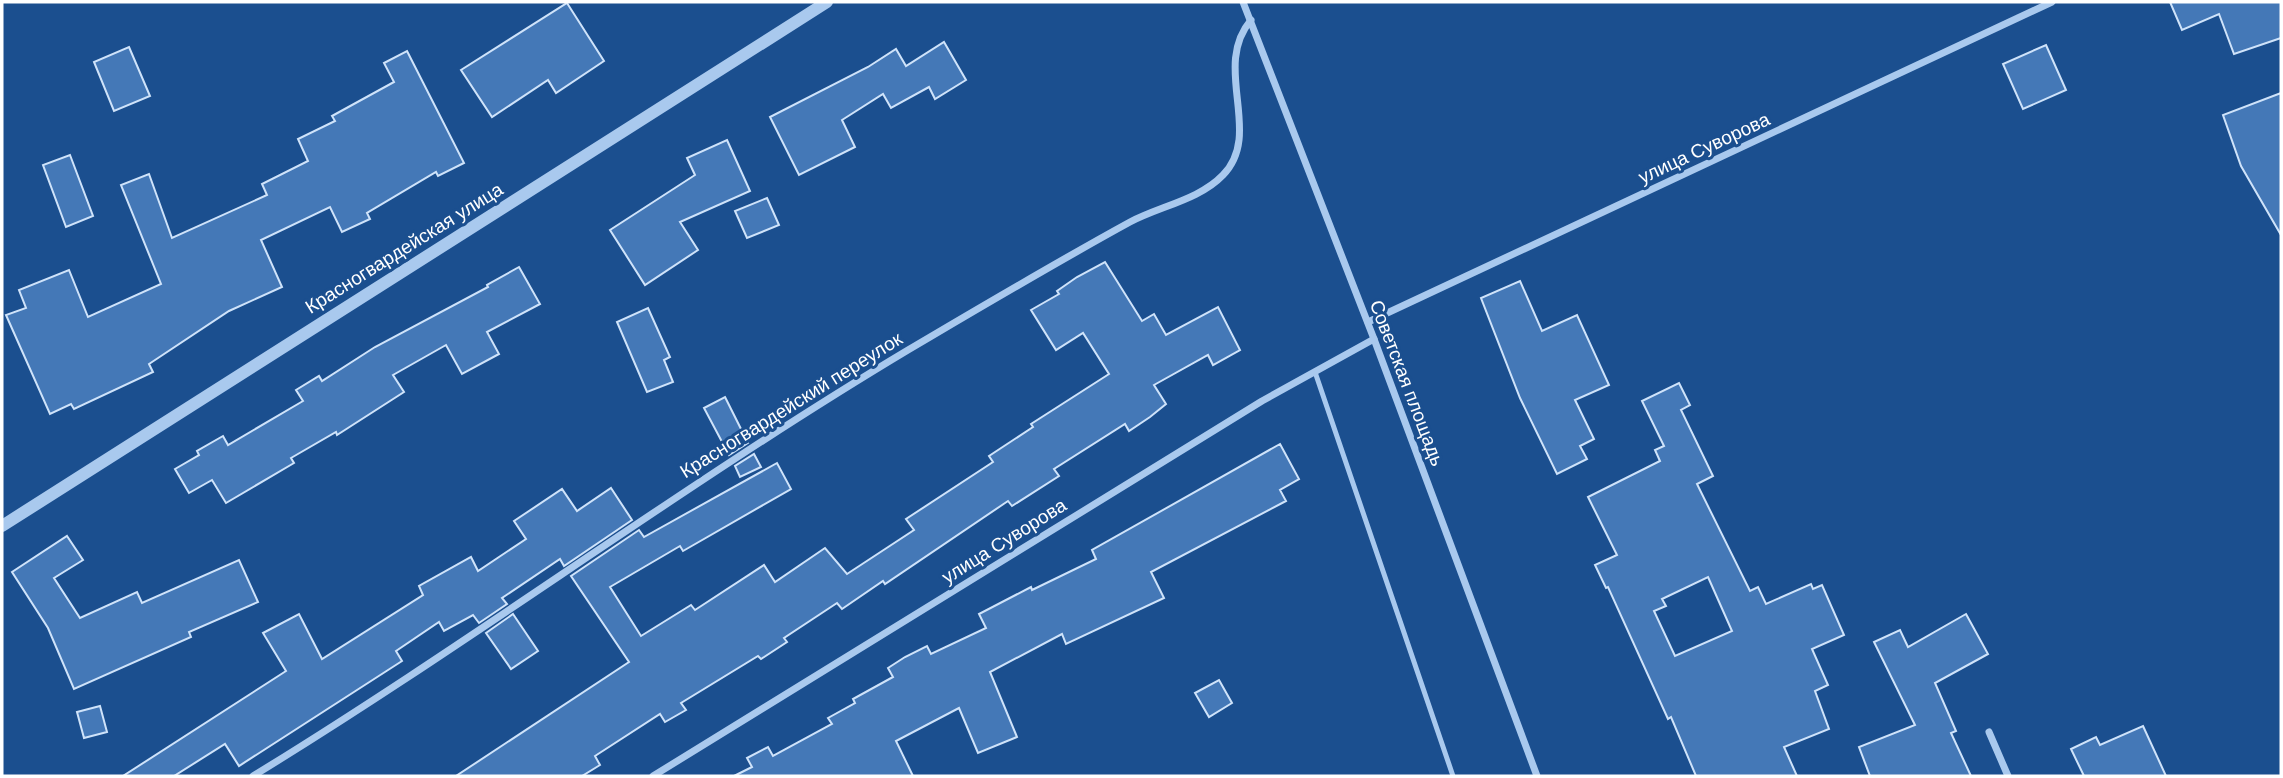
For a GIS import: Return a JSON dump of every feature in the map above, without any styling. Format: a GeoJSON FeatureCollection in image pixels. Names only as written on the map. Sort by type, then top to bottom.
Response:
{"type":"FeatureCollection","features":[{"type":"Feature","properties":{"kind":"street","name":"Красногвардейская улица"},"geometry":{"type":"LineString","coordinates":[[2,526],[827,2]]}},
{"type":"Feature","properties":{"kind":"street","name":"Советская площадь"},"geometry":{"type":"LineString","coordinates":[[1243,2],[1368,322],[1537,776]]}},
{"type":"Feature","properties":{"kind":"street","name":"улица Суворова"},"geometry":{"type":"LineString","coordinates":[[1368,322],[2052,2]]}},
{"type":"Feature","properties":{"kind":"street","name":"Красногвардейский переулок"},"geometry":{"type":"LineString","coordinates":[[253,776],[509,611],[736,456],[909,350],[1107,235],[1194,195],[1219,179],[1228,169],[1238,148],[1234,50],[1240,32],[1251,20]]}},
{"type":"Feature","properties":{"kind":"street","name":"улица Суворова"},"geometry":{"type":"LineString","coordinates":[[653,776],[1156,466],[1374,339]]}},
{"type":"Feature","properties":{"kind":"street"},"geometry":{"type":"LineString","coordinates":[[1989,732],[2008,776]]}},
{"type":"Feature","properties":{"kind":"lane"},"geometry":{"type":"LineString","coordinates":[[1315,372],[1453,776]]}},
{"type":"Feature","properties":{"kind":"building"},"geometry":{"type":"Polygon","coordinates":[[[2170,2],[2281,2],[2281,38],[2234,54],[2219,14],[2182,30],[2170,2]]]}},
{"type":"Feature","properties":{"kind":"building"},"geometry":{"type":"Polygon","coordinates":[[[567,3],[604,61],[556,93],[548,80],[492,117],[461,70],[567,3]]]}},
{"type":"Feature","properties":{"kind":"building"},"geometry":{"type":"Polygon","coordinates":[[[944,42],[966,80],[935,99],[929,87],[891,108],[883,94],[842,120],[855,147],[799,175],[770,117],[868,67],[896,49],[906,66],[944,42]]]}},
{"type":"Feature","properties":{"kind":"building"},"geometry":{"type":"Polygon","coordinates":[[[2046,45],[2066,90],[2023,109],[2003,64],[2046,45]]]}},
{"type":"Feature","properties":{"kind":"building"},"geometry":{"type":"Polygon","coordinates":[[[129,47],[150,96],[114,111],[94,62],[129,47]]]}},
{"type":"Feature","properties":{"kind":"building"},"geometry":{"type":"Polygon","coordinates":[[[407,51],[464,163],[438,176],[436,172],[367,213],[370,219],[342,232],[330,207],[261,240],[282,287],[229,311],[149,364],[153,372],[74,409],[71,404],[50,414],[6,315],[26,308],[19,290],[69,270],[88,317],[161,284],[121,185],[149,174],[172,238],[267,195],[262,184],[308,161],[298,139],[335,121],[332,116],[394,82],[384,63],[407,51]]]}},
{"type":"Feature","properties":{"kind":"building"},"geometry":{"type":"Polygon","coordinates":[[[2281,93],[2281,235],[2241,166],[2223,115],[2281,93]]]}},
{"type":"Feature","properties":{"kind":"building"},"geometry":{"type":"Polygon","coordinates":[[[727,140],[750,191],[680,222],[698,250],[645,285],[610,230],[695,175],[687,158],[727,140]]]}},
{"type":"Feature","properties":{"kind":"building"},"geometry":{"type":"Polygon","coordinates":[[[70,155],[93,216],[66,227],[43,165],[70,155]]]}},
{"type":"Feature","properties":{"kind":"building"},"geometry":{"type":"Polygon","coordinates":[[[767,198],[779,225],[747,238],[735,211],[767,198]]]}},
{"type":"Feature","properties":{"kind":"building"},"geometry":{"type":"Polygon","coordinates":[[[1105,262],[1142,321],[1154,314],[1166,335],[1218,307],[1240,350],[1213,365],[1208,355],[1154,385],[1166,404],[1150,417],[1129,431],[1125,424],[1054,469],[1059,476],[1012,506],[1008,501],[885,584],[883,581],[842,609],[837,603],[784,638],[787,642],[761,659],[758,656],[681,703],[686,710],[665,722],[660,714],[595,756],[600,765],[582,776],[456,776],[629,662],[571,576],[639,530],[644,537],[777,463],[791,489],[683,551],[680,546],[610,587],[641,636],[691,605],[695,610],[764,565],[775,582],[825,548],[847,574],[914,530],[906,519],[993,462],[989,456],[1033,427],[1031,424],[1109,374],[1083,333],[1056,350],[1031,310],[1059,294],[1057,291],[1077,277],[1105,262]]]}},
{"type":"Feature","properties":{"kind":"building"},"geometry":{"type":"Polygon","coordinates":[[[519,267],[540,304],[487,332],[499,354],[462,374],[446,345],[393,375],[404,392],[337,435],[336,432],[291,458],[294,463],[226,503],[212,480],[189,493],[175,469],[199,455],[197,451],[223,436],[228,445],[303,401],[296,390],[319,376],[322,381],[375,347],[488,287],[487,285],[519,267]]]}},
{"type":"Feature","properties":{"kind":"building"},"geometry":{"type":"Polygon","coordinates":[[[1520,281],[1542,331],[1577,315],[1609,385],[1575,400],[1594,439],[1580,446],[1587,459],[1557,474],[1520,398],[1481,298],[1520,281]]]}},
{"type":"Feature","properties":{"kind":"building"},"geometry":{"type":"Polygon","coordinates":[[[648,308],[670,357],[664,360],[673,382],[647,392],[617,322],[648,308]]]}},
{"type":"Feature","properties":{"kind":"building"},"geometry":{"type":"Polygon","coordinates":[[[1679,383],[1690,405],[1681,410],[1713,476],[1697,484],[1750,591],[1758,587],[1766,604],[1811,584],[1813,589],[1822,585],[1844,635],[1812,649],[1828,685],[1815,691],[1829,729],[1784,747],[1797,776],[1696,776],[1671,717],[1668,719],[1608,587],[1606,588],[1595,565],[1617,555],[1588,497],[1660,461],[1655,450],[1664,446],[1642,401],[1679,383]],[[1708,577],[1662,599],[1666,606],[1654,611],[1675,656],[1732,631],[1708,577]]]}},
{"type":"Feature","properties":{"kind":"building"},"geometry":{"type":"Polygon","coordinates":[[[725,397],[748,443],[729,455],[704,408],[725,397]]]}},
{"type":"Feature","properties":{"kind":"building"},"geometry":{"type":"Polygon","coordinates":[[[1280,444],[1299,479],[1280,490],[1286,501],[1151,572],[1164,598],[1066,644],[1062,634],[990,672],[1017,737],[978,753],[959,708],[896,741],[913,776],[734,776],[752,767],[747,758],[768,747],[773,756],[832,724],[828,718],[855,703],[853,699],[893,677],[888,668],[905,657],[927,646],[931,654],[986,628],[979,614],[1031,587],[1032,590],[1096,559],[1092,550],[1280,444]]]}},
{"type":"Feature","properties":{"kind":"building"},"geometry":{"type":"Polygon","coordinates":[[[754,454],[761,467],[740,477],[735,466],[754,454]]]}},
{"type":"Feature","properties":{"kind":"building"},"geometry":{"type":"Polygon","coordinates":[[[611,488],[632,520],[564,566],[560,559],[502,598],[507,604],[479,623],[473,615],[444,631],[439,622],[396,651],[402,661],[239,766],[225,744],[174,776],[123,776],[286,671],[263,633],[299,614],[322,659],[423,595],[419,586],[471,557],[478,571],[526,539],[514,521],[562,489],[577,511],[611,488]]]}},
{"type":"Feature","properties":{"kind":"building"},"geometry":{"type":"Polygon","coordinates":[[[67,536],[83,560],[54,578],[80,618],[137,592],[142,603],[239,560],[258,602],[189,632],[191,637],[74,689],[48,628],[12,572],[67,536]]]}},
{"type":"Feature","properties":{"kind":"building"},"geometry":{"type":"Polygon","coordinates":[[[513,614],[538,651],[511,669],[486,633],[513,614]]]}},
{"type":"Feature","properties":{"kind":"building"},"geometry":{"type":"Polygon","coordinates":[[[1966,614],[1988,654],[1935,683],[1956,731],[1951,733],[1971,776],[1870,776],[1859,747],[1915,725],[1874,642],[1900,630],[1908,647],[1966,614]]]}},
{"type":"Feature","properties":{"kind":"building"},"geometry":{"type":"Polygon","coordinates":[[[1219,680],[1232,703],[1209,717],[1195,693],[1219,680]]]}},
{"type":"Feature","properties":{"kind":"building"},"geometry":{"type":"Polygon","coordinates":[[[100,706],[107,732],[84,738],[77,712],[100,706]]]}},
{"type":"Feature","properties":{"kind":"building"},"geometry":{"type":"Polygon","coordinates":[[[2143,726],[2166,776],[2084,776],[2071,749],[2096,737],[2100,745],[2143,726]]]}}]}
